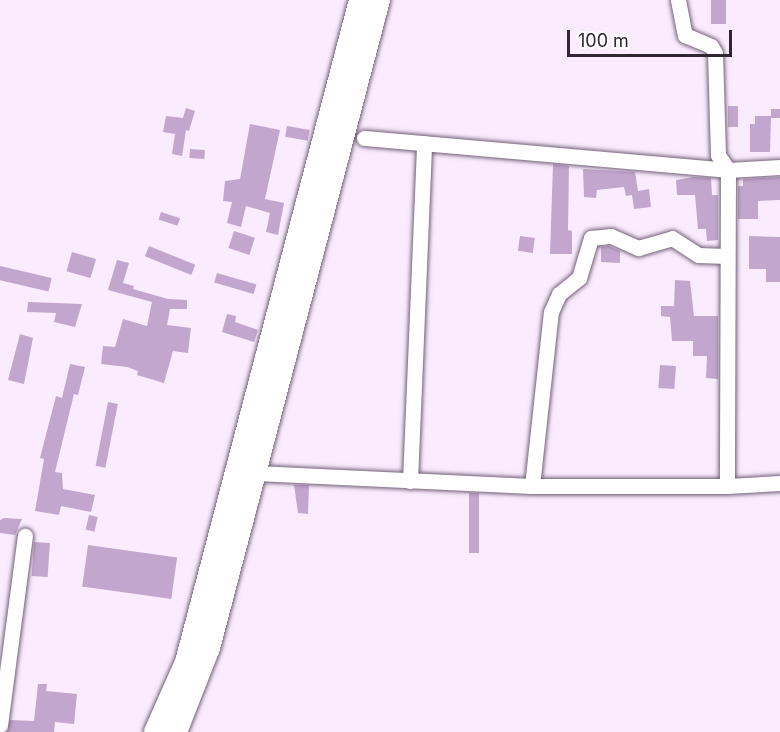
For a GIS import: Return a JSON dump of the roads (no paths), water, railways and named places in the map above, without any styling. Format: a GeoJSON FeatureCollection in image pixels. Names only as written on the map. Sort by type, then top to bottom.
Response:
{"type":"FeatureCollection","features":[{"type":"Feature","properties":{"kind":"highway"},"geometry":{"type":"LineString","coordinates":[[155,732],[186,662],[360,0]]}},
{"type":"Feature","properties":{"kind":"highway"},"geometry":{"type":"LineString","coordinates":[[176,732],[209,648],[380,0]]}},
{"type":"Feature","properties":{"kind":"street"},"geometry":{"type":"LineString","coordinates":[[678,0],[685,35],[714,48],[716,145],[728,170],[727,486]]}},
{"type":"Feature","properties":{"kind":"street"},"geometry":{"type":"LineString","coordinates":[[364,138],[728,170],[780,167]]}},
{"type":"Feature","properties":{"kind":"street"},"geometry":{"type":"LineString","coordinates":[[410,481],[424,143]]}},
{"type":"Feature","properties":{"kind":"street"},"geometry":{"type":"LineString","coordinates":[[532,486],[551,312],[559,294],[579,278],[591,238],[611,236],[638,248],[672,238],[698,255],[728,256]]}},
{"type":"Feature","properties":{"kind":"street"},"geometry":{"type":"LineString","coordinates":[[256,473],[532,486],[727,486],[780,483]]}},
{"type":"Feature","properties":{"kind":"street"},"geometry":{"type":"LineString","coordinates":[[0,725],[25,536]]}}]}
